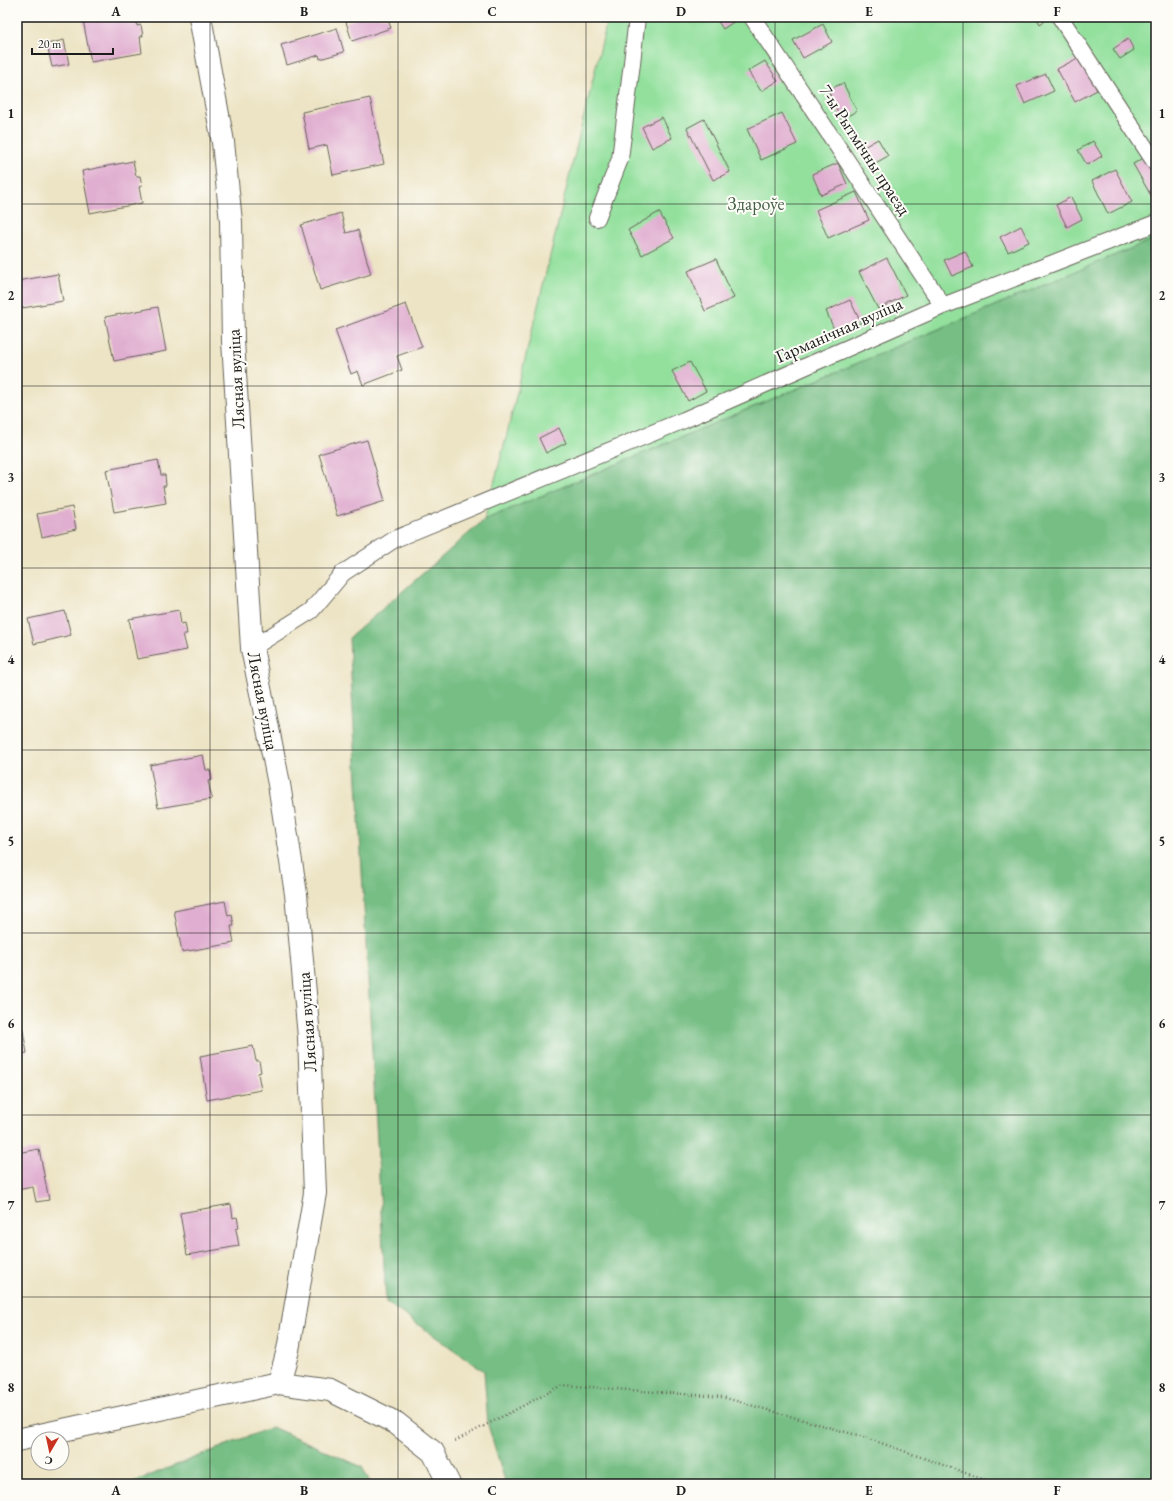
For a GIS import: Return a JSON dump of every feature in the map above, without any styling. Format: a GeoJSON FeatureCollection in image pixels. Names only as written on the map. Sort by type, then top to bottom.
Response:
{"type":"FeatureCollection","features":[{"type":"Feature","properties":{"kind":"street","name":"Лясная вуліца"},"geometry":{"type":"LineString","coordinates":[[200,17],[224,142],[231,222],[233,341],[252,648],[280,784],[296,894],[309,1038],[315,1193],[288,1350],[279,1383]]}},
{"type":"Feature","properties":{"kind":"street"},"geometry":{"type":"LineString","coordinates":[[17,1440],[279,1383],[330,1390],[396,1423],[433,1452],[449,1484]]}},
{"type":"Feature","properties":{"kind":"lane"},"geometry":{"type":"LineString","coordinates":[[597,218],[620,160],[637,17]]}},
{"type":"Feature","properties":{"kind":"lane","name":"7-ы Рытмічны праезд"},"geometry":{"type":"LineString","coordinates":[[752,17],[943,306]]}},
{"type":"Feature","properties":{"kind":"lane"},"geometry":{"type":"LineString","coordinates":[[1060,17],[1156,164]]}},
{"type":"Feature","properties":{"kind":"lane","name":"Гарманічная вуліца"},"geometry":{"type":"LineString","coordinates":[[252,648],[311,611],[343,573],[395,539],[684,420],[943,306],[1156,223]]}},
{"type":"Feature","properties":{"kind":"path"},"geometry":{"type":"LineString","coordinates":[[433,1452],[563,1385],[722,1398],[867,1438],[992,1483],[1001,1484]]}},
{"type":"Feature","properties":{"kind":"green space","name":"Здароўе"},"geometry":{"type":"Polygon","coordinates":[[[608,17],[1156,17],[1156,238],[484,520],[504,446],[608,17]]]}},
{"type":"Feature","properties":{"kind":"green space"},"geometry":{"type":"Polygon","coordinates":[[[1156,238],[1156,1484],[506,1484],[488,1425],[484,1371],[386,1302],[349,638],[484,520],[1156,238]]]}},
{"type":"Feature","properties":{"kind":"green space"},"geometry":{"type":"Polygon","coordinates":[[[272,1427],[362,1467],[371,1484],[128,1484],[272,1427]]]}},
{"type":"Feature","properties":{"kind":"building"},"geometry":{"type":"Polygon","coordinates":[[[99,17],[136,17],[137,26],[141,25],[143,36],[140,36],[142,53],[91,62],[83,20],[99,17]]]}},
{"type":"Feature","properties":{"kind":"building"},"geometry":{"type":"Polygon","coordinates":[[[362,17],[387,17],[391,28],[352,41],[346,22],[362,17]]]}},
{"type":"Feature","properties":{"kind":"building"},"geometry":{"type":"Polygon","coordinates":[[[715,17],[741,17],[723,29],[715,17]]]}},
{"type":"Feature","properties":{"kind":"building"},"geometry":{"type":"Polygon","coordinates":[[[1036,17],[1051,17],[1040,24],[1036,17]]]}},
{"type":"Feature","properties":{"kind":"building"},"geometry":{"type":"Polygon","coordinates":[[[823,24],[832,42],[803,58],[793,40],[823,24]]]}},
{"type":"Feature","properties":{"kind":"building"},"geometry":{"type":"Polygon","coordinates":[[[337,28],[344,52],[320,59],[319,55],[287,65],[281,45],[337,28]]]}},
{"type":"Feature","properties":{"kind":"building"},"geometry":{"type":"Polygon","coordinates":[[[1128,39],[1134,50],[1120,59],[1113,49],[1128,39]]]}},
{"type":"Feature","properties":{"kind":"building"},"geometry":{"type":"Polygon","coordinates":[[[64,40],[69,64],[52,67],[47,44],[64,40]]]}},
{"type":"Feature","properties":{"kind":"building"},"geometry":{"type":"Polygon","coordinates":[[[1080,57],[1097,90],[1075,102],[1057,69],[1080,57]]]}},
{"type":"Feature","properties":{"kind":"building"},"geometry":{"type":"Polygon","coordinates":[[[765,61],[778,81],[761,91],[748,71],[765,61]]]}},
{"type":"Feature","properties":{"kind":"building"},"geometry":{"type":"Polygon","coordinates":[[[1046,74],[1054,91],[1025,104],[1017,86],[1046,74]]]}},
{"type":"Feature","properties":{"kind":"building"},"geometry":{"type":"Polygon","coordinates":[[[843,83],[857,111],[841,119],[828,90],[843,83]]]}},
{"type":"Feature","properties":{"kind":"building"},"geometry":{"type":"Polygon","coordinates":[[[370,98],[384,164],[333,175],[327,145],[309,149],[302,112],[370,98]]]}},
{"type":"Feature","properties":{"kind":"building"},"geometry":{"type":"Polygon","coordinates":[[[782,113],[797,144],[761,160],[747,129],[782,113]]]}},
{"type":"Feature","properties":{"kind":"building"},"geometry":{"type":"Polygon","coordinates":[[[662,117],[672,138],[652,148],[642,127],[662,117]]]}},
{"type":"Feature","properties":{"kind":"building"},"geometry":{"type":"Polygon","coordinates":[[[704,119],[730,172],[713,180],[687,128],[704,119]]]}},
{"type":"Feature","properties":{"kind":"building"},"geometry":{"type":"Polygon","coordinates":[[[878,139],[888,156],[872,165],[862,148],[878,139]]]}},
{"type":"Feature","properties":{"kind":"building"},"geometry":{"type":"Polygon","coordinates":[[[1093,141],[1102,156],[1087,165],[1078,150],[1093,141]]]}},
{"type":"Feature","properties":{"kind":"building"},"geometry":{"type":"Polygon","coordinates":[[[1147,156],[1156,172],[1156,199],[1154,201],[1133,164],[1147,156]]]}},
{"type":"Feature","properties":{"kind":"building"},"geometry":{"type":"Polygon","coordinates":[[[133,161],[136,176],[140,176],[142,186],[139,187],[142,203],[90,213],[82,171],[133,161]]]}},
{"type":"Feature","properties":{"kind":"building"},"geometry":{"type":"Polygon","coordinates":[[[838,163],[847,184],[821,195],[812,174],[838,163]]]}},
{"type":"Feature","properties":{"kind":"building"},"geometry":{"type":"Polygon","coordinates":[[[1115,169],[1132,202],[1108,214],[1092,181],[1115,169]]]}},
{"type":"Feature","properties":{"kind":"building"},"geometry":{"type":"Polygon","coordinates":[[[856,192],[869,220],[828,238],[816,210],[856,192]]]}},
{"type":"Feature","properties":{"kind":"building"},"geometry":{"type":"Polygon","coordinates":[[[1071,197],[1082,219],[1067,227],[1056,205],[1071,197]]]}},
{"type":"Feature","properties":{"kind":"building"},"geometry":{"type":"Polygon","coordinates":[[[659,212],[674,238],[642,255],[628,230],[659,212]]]}},
{"type":"Feature","properties":{"kind":"building"},"geometry":{"type":"Polygon","coordinates":[[[341,213],[346,233],[358,230],[371,274],[320,290],[301,225],[341,213]]]}},
{"type":"Feature","properties":{"kind":"building"},"geometry":{"type":"Polygon","coordinates":[[[1021,226],[1029,242],[1008,252],[1000,237],[1021,226]]]}},
{"type":"Feature","properties":{"kind":"building"},"geometry":{"type":"Polygon","coordinates":[[[965,251],[973,267],[952,276],[944,260],[965,251]]]}},
{"type":"Feature","properties":{"kind":"building"},"geometry":{"type":"Polygon","coordinates":[[[887,258],[906,295],[878,309],[859,272],[887,258]]]}},
{"type":"Feature","properties":{"kind":"building"},"geometry":{"type":"Polygon","coordinates":[[[716,259],[734,298],[705,311],[688,271],[716,259]]]}},
{"type":"Feature","properties":{"kind":"building"},"geometry":{"type":"Polygon","coordinates":[[[58,274],[63,301],[17,309],[17,281],[58,274]]]}},
{"type":"Feature","properties":{"kind":"building"},"geometry":{"type":"Polygon","coordinates":[[[850,300],[861,323],[836,334],[826,311],[850,300]]]}},
{"type":"Feature","properties":{"kind":"building"},"geometry":{"type":"Polygon","coordinates":[[[406,304],[422,347],[397,356],[402,370],[363,385],[358,371],[351,374],[335,330],[406,304]]]}},
{"type":"Feature","properties":{"kind":"building"},"geometry":{"type":"Polygon","coordinates":[[[158,307],[166,351],[114,361],[105,317],[158,307]]]}},
{"type":"Feature","properties":{"kind":"building"},"geometry":{"type":"Polygon","coordinates":[[[690,362],[706,391],[688,401],[672,371],[690,362]]]}},
{"type":"Feature","properties":{"kind":"building"},"geometry":{"type":"Polygon","coordinates":[[[559,428],[566,443],[546,453],[539,438],[559,428]]]}},
{"type":"Feature","properties":{"kind":"building"},"geometry":{"type":"Polygon","coordinates":[[[367,440],[385,501],[337,516],[319,454],[367,440]]]}},
{"type":"Feature","properties":{"kind":"building"},"geometry":{"type":"Polygon","coordinates":[[[158,460],[161,475],[165,475],[166,486],[163,486],[166,503],[114,512],[106,470],[158,460]]]}},
{"type":"Feature","properties":{"kind":"building"},"geometry":{"type":"Polygon","coordinates":[[[72,507],[76,529],[42,537],[37,514],[72,507]]]}},
{"type":"Feature","properties":{"kind":"building"},"geometry":{"type":"Polygon","coordinates":[[[179,610],[181,624],[185,623],[187,634],[183,634],[187,650],[137,659],[129,619],[179,610]]]}},
{"type":"Feature","properties":{"kind":"building"},"geometry":{"type":"Polygon","coordinates":[[[65,611],[71,635],[34,644],[28,619],[65,611]]]}},
{"type":"Feature","properties":{"kind":"building"},"geometry":{"type":"Polygon","coordinates":[[[203,755],[206,770],[210,770],[212,780],[208,781],[212,799],[158,808],[150,765],[203,755]]]}},
{"type":"Feature","properties":{"kind":"building"},"geometry":{"type":"Polygon","coordinates":[[[225,901],[228,916],[232,915],[234,926],[231,926],[234,943],[182,952],[174,911],[225,901]]]}},
{"type":"Feature","properties":{"kind":"building"},"geometry":{"type":"Polygon","coordinates":[[[19,1009],[27,1053],[17,1055],[17,1010],[19,1009]]]}},
{"type":"Feature","properties":{"kind":"building"},"geometry":{"type":"Polygon","coordinates":[[[253,1046],[256,1061],[259,1061],[261,1072],[258,1073],[261,1090],[207,1100],[200,1056],[253,1046]]]}},
{"type":"Feature","properties":{"kind":"building"},"geometry":{"type":"Polygon","coordinates":[[[39,1149],[49,1200],[36,1202],[33,1187],[17,1190],[17,1153],[39,1149]]]}},
{"type":"Feature","properties":{"kind":"building"},"geometry":{"type":"Polygon","coordinates":[[[231,1204],[233,1218],[237,1217],[239,1228],[236,1229],[239,1246],[187,1255],[180,1213],[231,1204]]]}}]}
